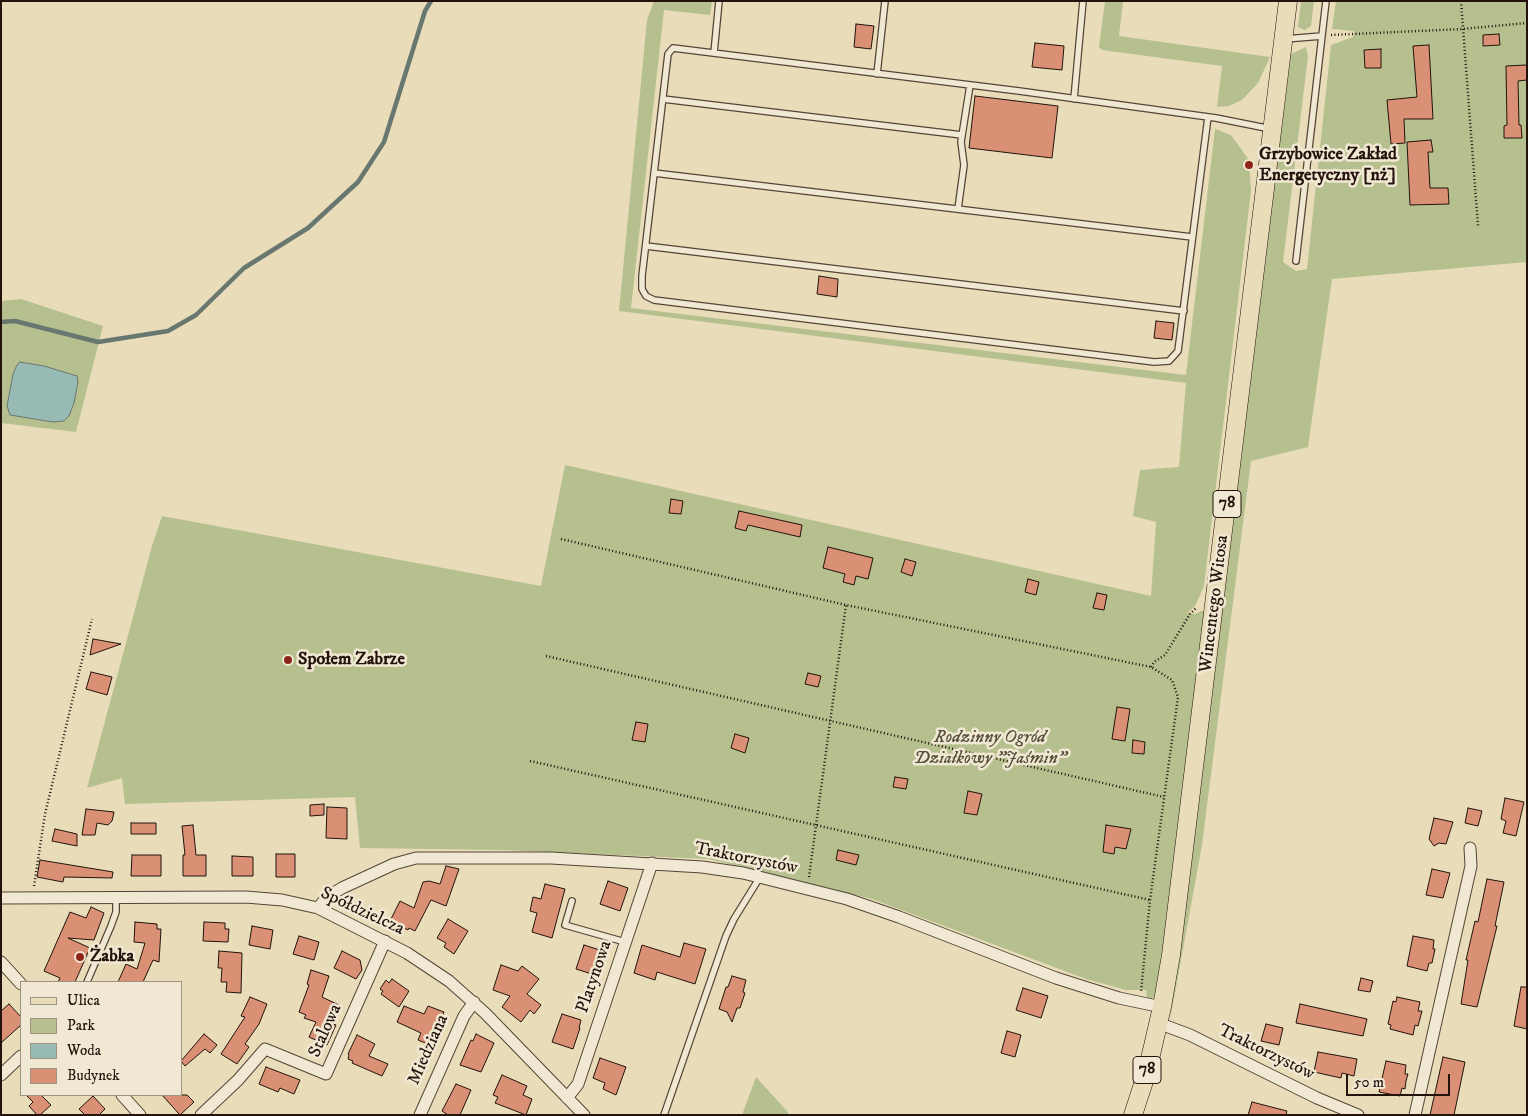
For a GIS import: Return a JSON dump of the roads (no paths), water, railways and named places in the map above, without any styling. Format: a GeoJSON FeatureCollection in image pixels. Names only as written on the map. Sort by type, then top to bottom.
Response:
{"type":"FeatureCollection","features":[{"type":"Feature","properties":{"kind":"main road","name":"Wincentego Witosa"},"geometry":{"type":"LineString","coordinates":[[1133,1115],[1147,1072],[1160,1015],[1181,881],[1288,1]]}},
{"type":"Feature","properties":{"kind":"street"},"geometry":{"type":"LineString","coordinates":[[1415,1115],[1471,866],[1470,848]]}},
{"type":"Feature","properties":{"kind":"street","name":"Traktorzystów"},"geometry":{"type":"LineString","coordinates":[[318,908],[334,892],[388,866],[416,858],[551,858],[652,863],[702,866],[760,877],[880,910],[1048,975],[1139,1003],[1190,1035],[1343,1112],[1358,1115]]}},
{"type":"Feature","properties":{"kind":"street","name":"Platynowa"},"geometry":{"type":"LineString","coordinates":[[567,1098],[578,1084],[652,863]]}},
{"type":"Feature","properties":{"kind":"street","name":"Spółdzielcza"},"geometry":{"type":"LineString","coordinates":[[1,898],[264,898],[318,908],[386,941],[435,971],[461,990],[584,1115]]}},
{"type":"Feature","properties":{"kind":"street","name":"Stalowa"},"geometry":{"type":"LineString","coordinates":[[201,1115],[238,1080],[265,1049],[326,1074],[386,941]]}},
{"type":"Feature","properties":{"kind":"street"},"geometry":{"type":"LineString","coordinates":[[1,962],[20,983]]}},
{"type":"Feature","properties":{"kind":"street","name":"Miedziana"},"geometry":{"type":"LineString","coordinates":[[420,1115],[464,1016],[474,1002]]}},
{"type":"Feature","properties":{"kind":"street"},"geometry":{"type":"LineString","coordinates":[[1,1075],[20,1057]]}},
{"type":"Feature","properties":{"kind":"street"},"geometry":{"type":"LineString","coordinates":[[123,1096],[140,1115]]}},
{"type":"Feature","properties":{"kind":"lane"},"geometry":{"type":"LineString","coordinates":[[714,53],[720,1]]}},
{"type":"Feature","properties":{"kind":"lane"},"geometry":{"type":"LineString","coordinates":[[878,74],[885,1]]}},
{"type":"Feature","properties":{"kind":"lane"},"geometry":{"type":"LineString","coordinates":[[1074,99],[1084,1]]}},
{"type":"Feature","properties":{"kind":"lane"},"geometry":{"type":"LineString","coordinates":[[1296,260],[1326,1]]}},
{"type":"Feature","properties":{"kind":"lane"},"geometry":{"type":"LineString","coordinates":[[1283,39],[1322,36]]}},
{"type":"Feature","properties":{"kind":"lane"},"geometry":{"type":"LineString","coordinates":[[1208,117],[1178,351],[1169,361],[1154,362],[654,300],[646,296],[642,289],[668,54],[674,48],[1208,117],[1272,129]]}},
{"type":"Feature","properties":{"kind":"lane"},"geometry":{"type":"LineString","coordinates":[[958,209],[964,165],[961,142],[970,85]]}},
{"type":"Feature","properties":{"kind":"lane"},"geometry":{"type":"LineString","coordinates":[[663,99],[962,135]]}},
{"type":"Feature","properties":{"kind":"lane"},"geometry":{"type":"LineString","coordinates":[[654,173],[1192,237]]}},
{"type":"Feature","properties":{"kind":"lane"},"geometry":{"type":"LineString","coordinates":[[646,246],[1184,311]]}},
{"type":"Feature","properties":{"kind":"lane"},"geometry":{"type":"LineString","coordinates":[[664,1115],[726,936],[734,919],[760,877]]}},
{"type":"Feature","properties":{"kind":"lane"},"geometry":{"type":"LineString","coordinates":[[87,981],[116,912],[116,897]]}},
{"type":"Feature","properties":{"kind":"lane"},"geometry":{"type":"LineString","coordinates":[[572,901],[565,924],[625,942]]}},
{"type":"Feature","properties":{"kind":"water"},"geometry":{"type":"Polygon","coordinates":[[[20,362],[44,366],[77,376],[78,382],[74,403],[69,416],[64,421],[53,422],[10,415],[7,406],[13,374],[20,362]]]}},
{"type":"Feature","properties":{"kind":"waterway"},"geometry":{"type":"LineString","coordinates":[[1,322],[15,321],[98,342],[168,331],[196,315],[244,268],[308,228],[358,182],[384,142],[425,11],[431,1]]}},
{"type":"Feature","properties":{"kind":"place","name":"Grzybowice Zakład Energetyczny [nż]"},"geometry":{"type":"Point","coordinates":[1249,165]}},
{"type":"Feature","properties":{"kind":"place","name":"Społem Zabrze"},"geometry":{"type":"Point","coordinates":[288,660]}},
{"type":"Feature","properties":{"kind":"place","name":"Żabka"},"geometry":{"type":"Point","coordinates":[80,957]}},
{"type":"Feature","properties":{"kind":"park label","name":"Rodzinny Ogród Działkowy \"Jaśmin\""},"geometry":{"type":"Point","coordinates":[990,748]}}]}
